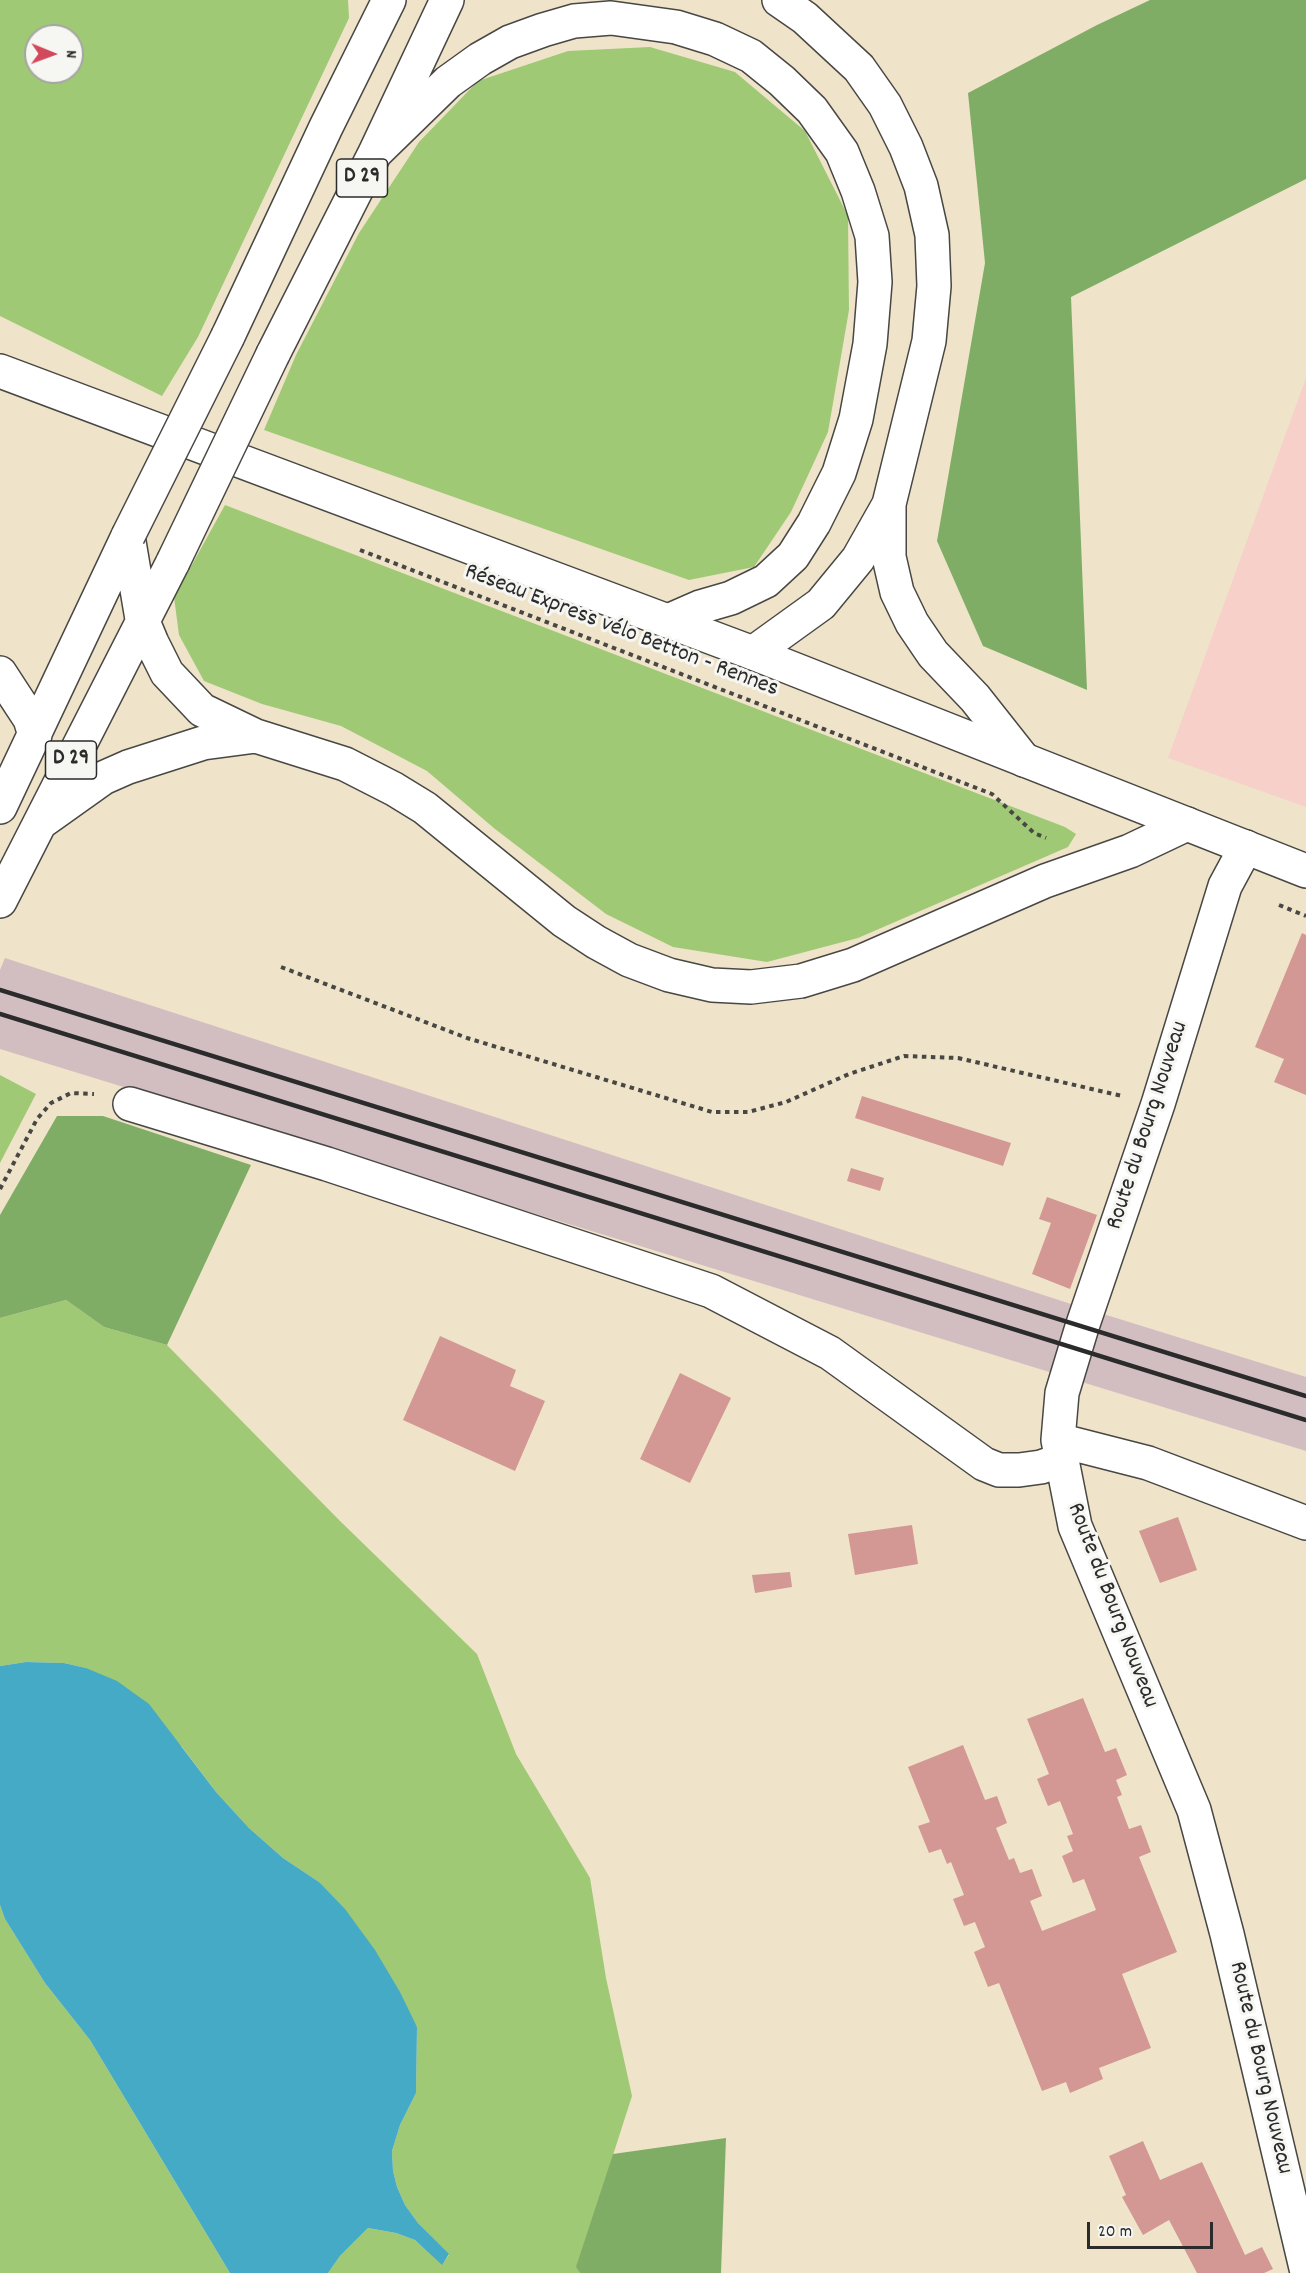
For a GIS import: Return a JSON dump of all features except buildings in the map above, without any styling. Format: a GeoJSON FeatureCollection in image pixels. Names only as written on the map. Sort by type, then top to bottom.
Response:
{"type":"FeatureCollection","features":[{"type":"Feature","properties":{"kind":"main road","name":"D 29"},"geometry":{"type":"LineString","coordinates":[[0,902],[173,562],[273,354],[375,153],[447,0]]}},
{"type":"Feature","properties":{"kind":"main road"},"geometry":{"type":"LineString","coordinates":[[578,0],[611,18]]}},
{"type":"Feature","properties":{"kind":"main road"},"geometry":{"type":"LineString","coordinates":[[779,0],[805,18],[859,68],[885,105],[906,147],[921,186],[932,235],[934,286],[929,341],[889,504],[889,557],[897,592],[912,623],[933,654],[975,698],[1024,760]]}},
{"type":"Feature","properties":{"kind":"main road","name":"D 29"},"geometry":{"type":"LineString","coordinates":[[0,807],[128,536],[228,336],[387,2]]}},
{"type":"Feature","properties":{"kind":"main road"},"geometry":{"type":"LineString","coordinates":[[375,153],[448,82],[480,59],[510,42],[543,30],[574,21],[611,18],[676,27],[715,39],[751,56],[782,81],[812,110],[842,152],[858,191],[872,236],[875,282],[870,344],[856,419],[839,473],[814,523],[793,556],[766,581],[730,598],[700,607],[668,621]]}},
{"type":"Feature","properties":{"kind":"main road"},"geometry":{"type":"LineString","coordinates":[[0,370],[753,653],[1306,871]]}},
{"type":"Feature","properties":{"kind":"main road"},"geometry":{"type":"LineString","coordinates":[[753,653],[820,604],[858,560],[889,504]]}},
{"type":"Feature","properties":{"kind":"main road"},"geometry":{"type":"LineString","coordinates":[[128,536],[142,619],[152,643],[167,673],[202,710],[256,736],[345,764],[394,789],[425,808],[564,921],[628,960],[669,975],[712,985],[751,987],[801,981],[853,965],[1045,881],[1130,850],[1187,824]]}},
{"type":"Feature","properties":{"kind":"main road"},"geometry":{"type":"LineString","coordinates":[[0,673],[30,719],[35,735]]}},
{"type":"Feature","properties":{"kind":"main road"},"geometry":{"type":"LineString","coordinates":[[38,825],[103,777],[203,743],[256,736]]}},
{"type":"Feature","properties":{"kind":"main road","name":"Route du Bourg Nouveau"},"geometry":{"type":"LineString","coordinates":[[1246,847],[1225,886],[1158,1104],[1062,1393],[1060,1450],[1075,1526],[1194,1810],[1227,1934],[1306,2268]]}},
{"type":"Feature","properties":{"kind":"main road"},"geometry":{"type":"LineString","coordinates":[[130,1104],[327,1164],[711,1291],[830,1353],[984,1464],[999,1470],[1041,1467],[1060,1450],[1148,1463],[1306,1523]]}},
{"type":"Feature","properties":{"kind":"path","name":"Réseau Express vélo Betton - Rennes"},"geometry":{"type":"LineString","coordinates":[[355,548],[992,794],[1034,832],[1098,862]]}},
{"type":"Feature","properties":{"kind":"path"},"geometry":{"type":"LineString","coordinates":[[281,966],[467,1038],[712,1112],[748,1112],[786,1102],[849,1074],[904,1056],[958,1058],[1158,1104]]}},
{"type":"Feature","properties":{"kind":"path"},"geometry":{"type":"LineString","coordinates":[[0,1190],[37,1119],[51,1103],[70,1093],[90,1093],[130,1104]]}},
{"type":"Feature","properties":{"kind":"shaded area"},"geometry":{"type":"Polygon","coordinates":[[[1306,378],[1306,807],[1168,758],[1306,378]]]}},
{"type":"Feature","properties":{"kind":"shaded area"},"geometry":{"type":"Polygon","coordinates":[[[5,958],[1068,1303],[1306,1377],[1306,1451],[0,1049],[0,970],[5,958]]]}},
{"type":"Feature","properties":{"kind":"green space"},"geometry":{"type":"Polygon","coordinates":[[[0,0],[348,0],[349,18],[198,337],[162,396],[0,316],[0,0]]]}},
{"type":"Feature","properties":{"kind":"green space"},"geometry":{"type":"Polygon","coordinates":[[[1150,0],[1306,0],[1306,179],[1071,297],[1087,690],[983,646],[937,541],[985,263],[968,93],[1097,25],[1150,0]]]}},
{"type":"Feature","properties":{"kind":"green space"},"geometry":{"type":"Polygon","coordinates":[[[650,47],[735,72],[805,131],[848,216],[849,310],[828,432],[791,512],[754,567],[689,580],[264,430],[296,355],[359,233],[419,142],[478,81],[568,51],[650,47]]]}},
{"type":"Feature","properties":{"kind":"green space"},"geometry":{"type":"Polygon","coordinates":[[[225,505],[1065,827],[1076,834],[1068,847],[858,938],[767,962],[673,947],[606,914],[495,829],[427,771],[341,726],[262,704],[204,681],[179,635],[174,597],[225,505]]]}},
{"type":"Feature","properties":{"kind":"green space"},"geometry":{"type":"Polygon","coordinates":[[[0,1075],[36,1094],[0,1163],[0,1075]]]}},
{"type":"Feature","properties":{"kind":"green space"},"geometry":{"type":"Polygon","coordinates":[[[57,1116],[103,1116],[251,1165],[167,1345],[104,1327],[66,1300],[0,1318],[0,1215],[57,1116]]]}},
{"type":"Feature","properties":{"kind":"green space"},"geometry":{"type":"Polygon","coordinates":[[[66,1300],[104,1327],[167,1345],[340,1521],[477,1654],[516,1754],[590,1878],[606,1978],[632,2096],[577,2267],[580,2273],[328,2273],[340,2256],[368,2228],[396,2233],[415,2240],[442,2264],[449,2255],[418,2223],[405,2205],[393,2171],[392,2151],[400,2125],[416,2093],[417,2027],[319,1882],[283,1858],[249,1828],[216,1792],[182,1747],[86,1668],[64,1663],[26,1662],[0,1666],[0,1318],[66,1300]]]}},
{"type":"Feature","properties":{"kind":"green space"},"geometry":{"type":"Polygon","coordinates":[[[0,1905],[5,1919],[45,1983],[90,2040],[230,2273],[0,2273],[0,1905]]]}},
{"type":"Feature","properties":{"kind":"green space"},"geometry":{"type":"Polygon","coordinates":[[[726,2138],[721,2273],[580,2273],[576,2267],[613,2154],[726,2138]]]}},
{"type":"Feature","properties":{"kind":"water"},"geometry":{"type":"Polygon","coordinates":[[[26,1662],[64,1663],[86,1668],[117,1681],[149,1704],[216,1792],[249,1828],[283,1858],[319,1882],[345,1909],[375,1950],[400,1992],[417,2027],[416,2093],[400,2125],[392,2151],[393,2171],[405,2205],[418,2223],[449,2254],[442,2265],[415,2240],[396,2233],[368,2228],[340,2256],[328,2273],[230,2273],[90,2040],[45,1983],[5,1919],[0,1905],[0,1666],[26,1662]]]}},
{"type":"Feature","properties":{"kind":"railway"},"geometry":{"type":"LineString","coordinates":[[0,990],[1306,1396]]}},
{"type":"Feature","properties":{"kind":"railway"},"geometry":{"type":"LineString","coordinates":[[0,1014],[1306,1420]]}}]}
